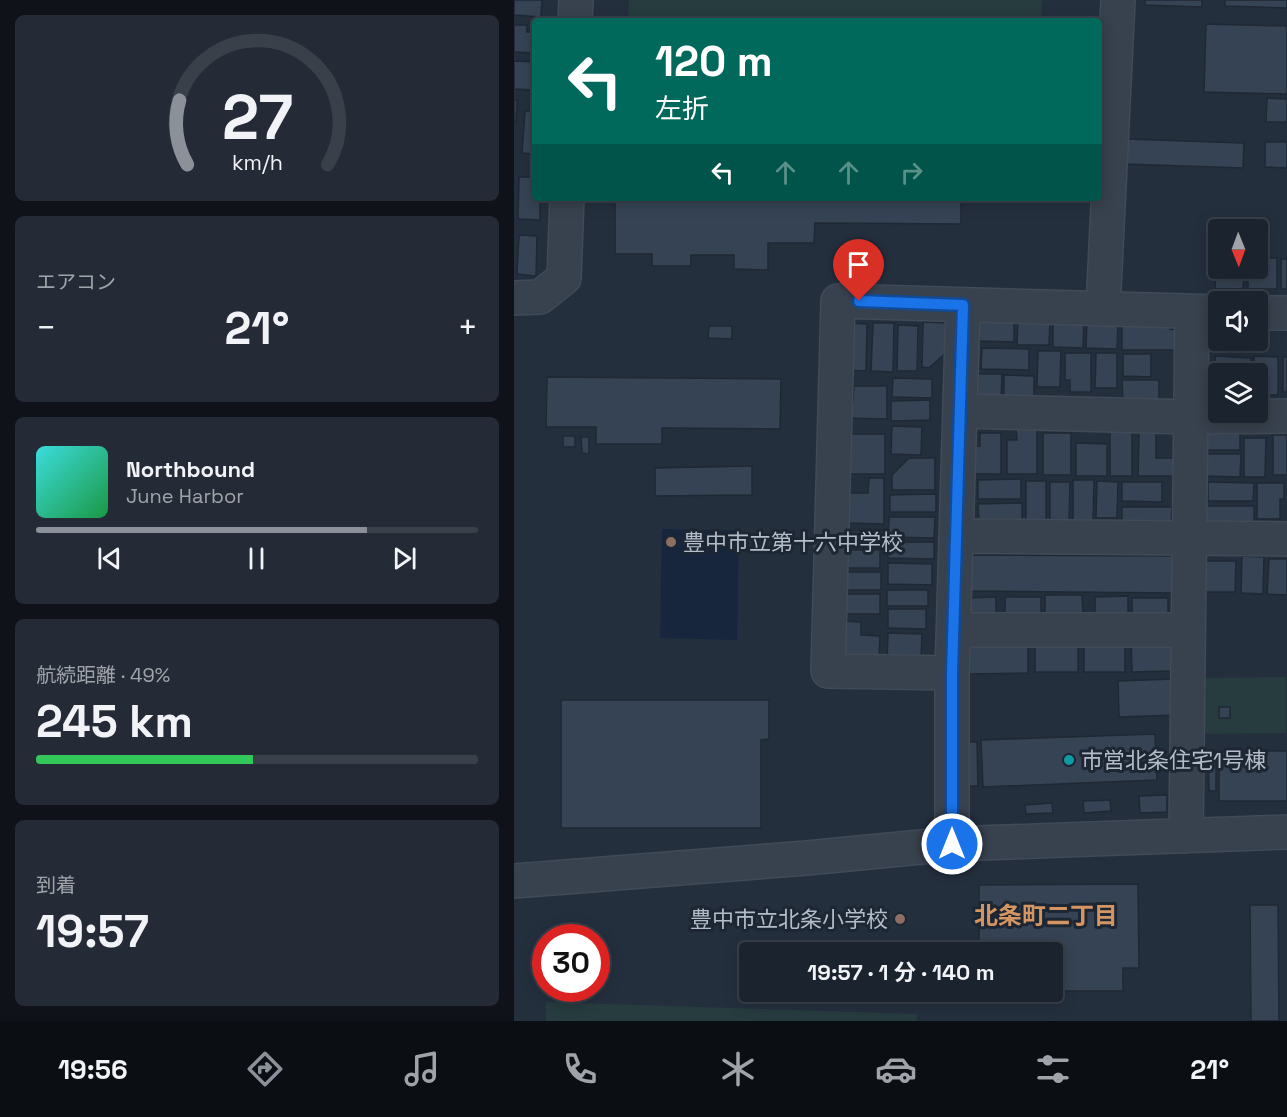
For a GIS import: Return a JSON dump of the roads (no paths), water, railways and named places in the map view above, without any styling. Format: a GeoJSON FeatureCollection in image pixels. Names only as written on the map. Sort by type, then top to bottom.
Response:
{"type":"FeatureCollection","features":[{"type":"Feature","properties":{"kind":"street"},"geometry":{"type":"LineString","coordinates":[[575,18],[576,0]]}},
{"type":"Feature","properties":{"kind":"street"},"geometry":{"type":"LineString","coordinates":[[1103,309],[1118,0]]}},
{"type":"Feature","properties":{"kind":"street"},"geometry":{"type":"LineString","coordinates":[[514,298],[540,297],[564,279],[567,201]]}},
{"type":"Feature","properties":{"kind":"street"},"geometry":{"type":"LineString","coordinates":[[952,673],[828,671],[838,301],[1206,312],[1191,417],[1186,836]]}},
{"type":"Feature","properties":{"kind":"street"},"geometry":{"type":"LineString","coordinates":[[952,844],[952,673],[963,305]]}},
{"type":"Feature","properties":{"kind":"street"},"geometry":{"type":"LineString","coordinates":[[1268,313],[1286,313]]}},
{"type":"Feature","properties":{"kind":"street"},"geometry":{"type":"LineString","coordinates":[[960,411],[1191,417],[1286,416]]}},
{"type":"Feature","properties":{"kind":"street"},"geometry":{"type":"LineString","coordinates":[[956,536],[1286,539]]}},
{"type":"Feature","properties":{"kind":"street"},"geometry":{"type":"LineString","coordinates":[[954,630],[1188,630]]}},
{"type":"Feature","properties":{"kind":"street"},"geometry":{"type":"LineString","coordinates":[[514,881],[808,858],[952,844],[1286,832]]}},
{"type":"Feature","properties":{"kind":"water"},"geometry":{"type":"Polygon","coordinates":[[[662,529],[739,531],[737,640],[660,638],[662,529]]]}},
{"type":"Feature","properties":{"kind":"place","name":"豊中市立第十六中学校"},"geometry":{"type":"Point","coordinates":[671,542]}},
{"type":"Feature","properties":{"kind":"place","name":"市営北条住宅1号棟"},"geometry":{"type":"Point","coordinates":[1069,760]}},
{"type":"Feature","properties":{"kind":"place","name":"豊中市立北条小学校"},"geometry":{"type":"Point","coordinates":[900,919]}},
{"type":"Feature","properties":{"kind":"district","name":"北条町二丁目"},"geometry":{"type":"Point","coordinates":[1046,916]}}]}
